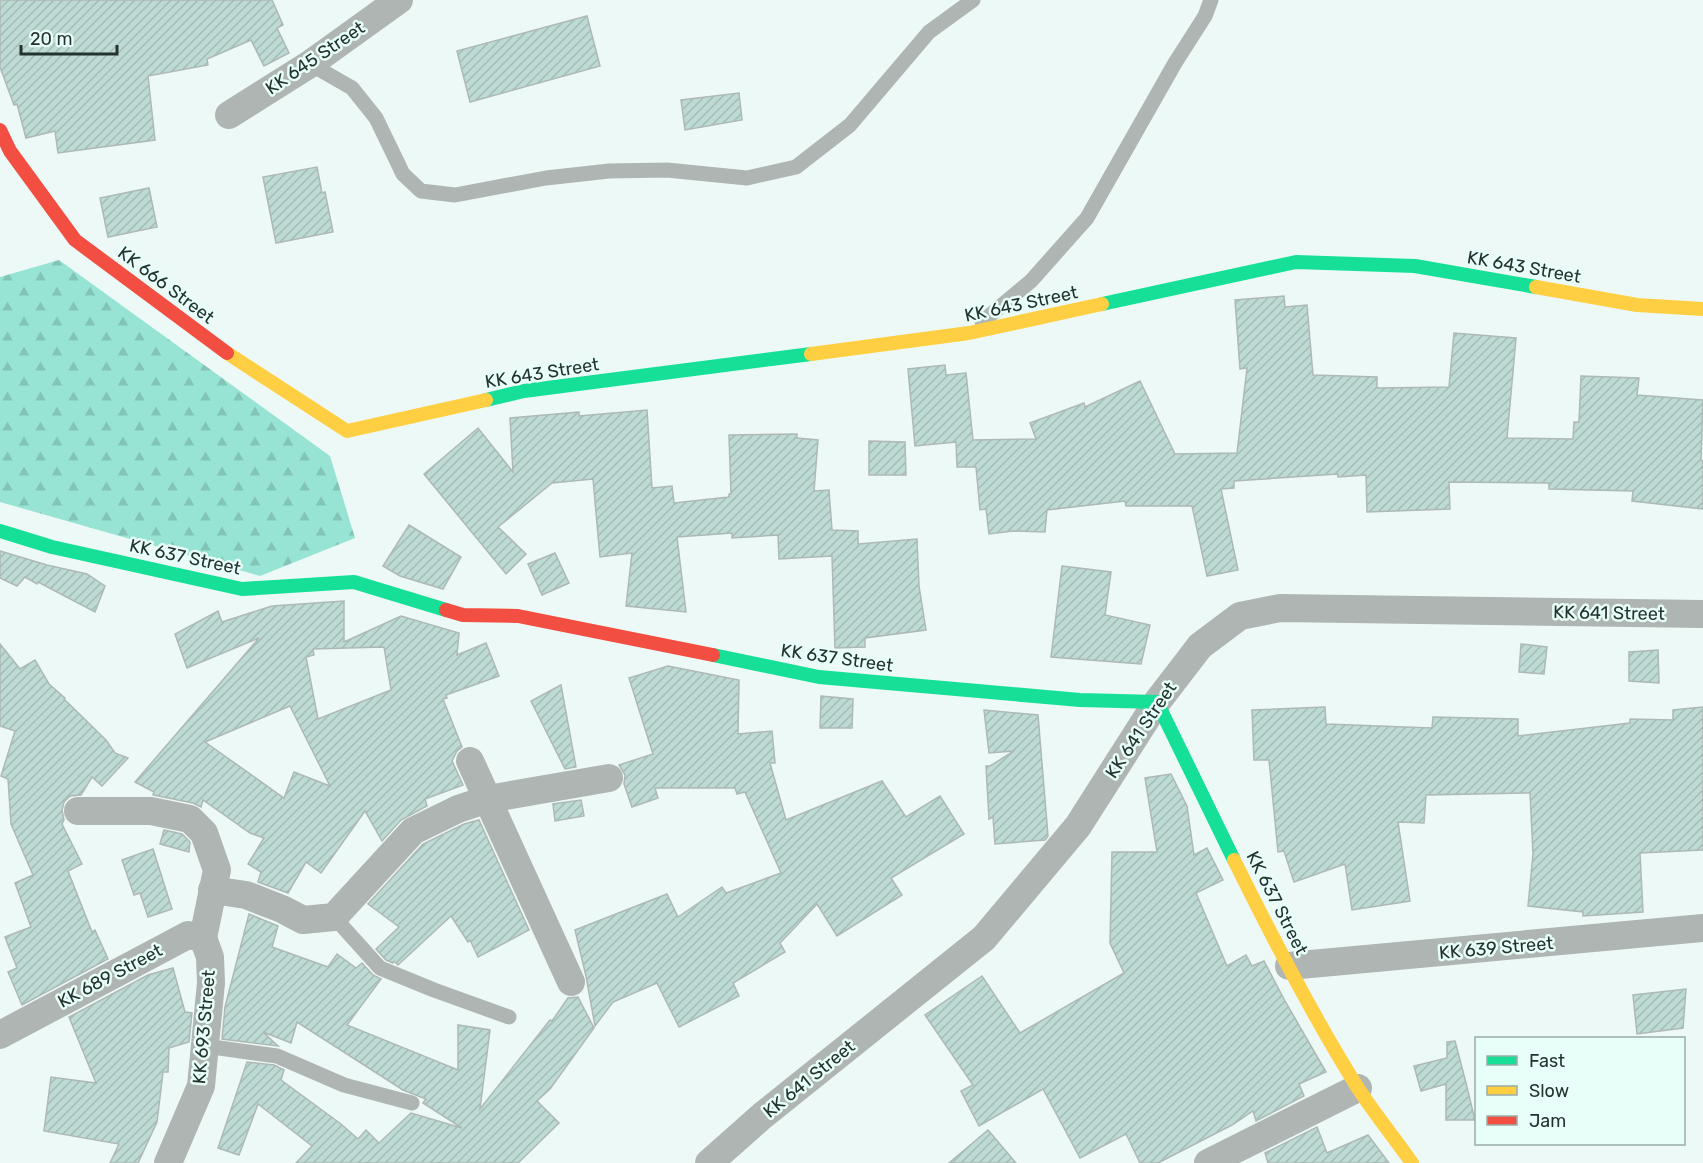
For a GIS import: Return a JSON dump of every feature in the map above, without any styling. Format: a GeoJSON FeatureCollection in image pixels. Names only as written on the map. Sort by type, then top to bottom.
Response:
{"type":"FeatureCollection","features":[{"type":"Feature","properties":{"kind":"street","name":"KK 645 Street"},"geometry":{"type":"LineString","coordinates":[[229,115],[310,64],[399,0]]}},
{"type":"Feature","properties":{"kind":"street","name":"KK 666 Street"},"geometry":{"type":"LineString","coordinates":[[0,130],[10,151],[75,240],[214,344],[346,431]]}},
{"type":"Feature","properties":{"kind":"street","name":"KK 643 Street"},"geometry":{"type":"LineString","coordinates":[[346,431],[524,391],[969,333],[1296,262],[1415,266],[1637,305],[1703,309]]}},
{"type":"Feature","properties":{"kind":"street","name":"KK 637 Street"},"geometry":{"type":"LineString","coordinates":[[0,531],[52,547],[242,589],[354,582],[463,615],[518,616],[819,677],[1080,700],[1157,702],[1288,966],[1358,1088],[1412,1163]]}},
{"type":"Feature","properties":{"kind":"street","name":"KK 641 Street"},"geometry":{"type":"LineString","coordinates":[[709,1163],[762,1116],[984,938],[1078,826],[1157,702],[1200,646],[1240,616],[1280,608],[1703,614]]}},
{"type":"Feature","properties":{"kind":"street"},"geometry":{"type":"LineString","coordinates":[[470,761],[572,982]]}},
{"type":"Feature","properties":{"kind":"street"},"geometry":{"type":"LineString","coordinates":[[212,891],[246,895],[303,920],[334,917],[413,831],[458,809],[488,799],[609,778]]}},
{"type":"Feature","properties":{"kind":"street","name":"KK 693 Street"},"geometry":{"type":"LineString","coordinates":[[78,811],[151,811],[190,819],[204,833],[217,870],[212,891],[207,947],[211,983],[201,1086],[168,1163]]}},
{"type":"Feature","properties":{"kind":"street","name":"KK 639 Street"},"geometry":{"type":"LineString","coordinates":[[1288,966],[1703,928]]}},
{"type":"Feature","properties":{"kind":"street","name":"KK 689 Street"},"geometry":{"type":"LineString","coordinates":[[0,1035],[188,935],[207,947]]}},
{"type":"Feature","properties":{"kind":"street"},"geometry":{"type":"LineString","coordinates":[[1208,1163],[1358,1088]]}},
{"type":"Feature","properties":{"kind":"lane"},"geometry":{"type":"LineString","coordinates":[[310,64],[352,88],[376,118],[403,174],[421,191],[455,195],[546,178],[609,171],[667,171],[747,178],[796,167],[850,124],[929,32],[973,0]]}},
{"type":"Feature","properties":{"kind":"lane"},"geometry":{"type":"LineString","coordinates":[[969,333],[1031,281],[1087,218],[1137,128],[1205,16],[1211,0]]}},
{"type":"Feature","properties":{"kind":"lane"},"geometry":{"type":"LineString","coordinates":[[334,917],[380,968],[509,1017]]}},
{"type":"Feature","properties":{"kind":"lane"},"geometry":{"type":"LineString","coordinates":[[205,1046],[277,1056],[344,1085],[412,1103]]}},
{"type":"Feature","properties":{"kind":"green space"},"geometry":{"type":"Polygon","coordinates":[[[59,260],[330,456],[355,538],[260,576],[0,502],[0,277],[59,260]]]}},
{"type":"Feature","properties":{"kind":"building"},"geometry":{"type":"Polygon","coordinates":[[[0,0],[272,0],[283,25],[277,28],[289,53],[264,66],[251,40],[207,59],[208,65],[148,76],[155,140],[58,153],[55,131],[26,138],[17,104],[14,105],[0,67],[0,0]]]}},
{"type":"Feature","properties":{"kind":"building"},"geometry":{"type":"Polygon","coordinates":[[[587,16],[600,66],[470,102],[457,51],[587,16]]]}},
{"type":"Feature","properties":{"kind":"building"},"geometry":{"type":"Polygon","coordinates":[[[739,93],[742,120],[685,130],[681,100],[739,93]]]}},
{"type":"Feature","properties":{"kind":"building"},"geometry":{"type":"Polygon","coordinates":[[[317,167],[333,232],[276,243],[263,177],[317,167]]]}},
{"type":"Feature","properties":{"kind":"building"},"geometry":{"type":"Polygon","coordinates":[[[149,188],[157,227],[108,237],[100,198],[149,188]]]}},
{"type":"Feature","properties":{"kind":"building"},"geometry":{"type":"Polygon","coordinates":[[[1284,296],[1285,307],[1307,305],[1313,375],[1377,377],[1377,388],[1449,387],[1454,333],[1516,338],[1507,438],[1573,439],[1574,422],[1579,422],[1581,376],[1639,378],[1637,395],[1703,400],[1701,460],[1703,461],[1703,509],[1632,501],[1633,491],[1549,489],[1549,483],[1449,482],[1450,509],[1367,512],[1366,475],[1338,477],[1338,474],[1234,481],[1234,488],[1221,489],[1238,570],[1207,576],[1192,506],[1126,506],[1125,501],[1047,510],[1045,532],[1013,531],[989,534],[986,509],[980,510],[976,467],[957,467],[956,442],[915,446],[908,369],[945,365],[946,375],[966,373],[973,440],[1036,439],[1030,423],[1084,403],[1085,407],[1140,381],[1175,454],[1237,453],[1247,368],[1240,369],[1235,300],[1284,296]]]}},
{"type":"Feature","properties":{"kind":"building"},"geometry":{"type":"Polygon","coordinates":[[[647,410],[652,488],[672,486],[674,503],[729,497],[731,494],[729,435],[797,434],[797,438],[818,440],[814,491],[829,490],[832,530],[858,531],[858,544],[917,539],[919,586],[926,630],[865,638],[865,647],[835,648],[832,556],[779,559],[778,535],[732,538],[732,533],[677,537],[686,612],[626,606],[632,553],[600,557],[593,479],[552,483],[498,527],[526,554],[506,574],[424,474],[478,428],[513,472],[510,418],[579,412],[579,416],[647,410]]]}},
{"type":"Feature","properties":{"kind":"building"},"geometry":{"type":"Polygon","coordinates":[[[869,441],[905,442],[906,475],[869,475],[869,441]]]}},
{"type":"Feature","properties":{"kind":"building"},"geometry":{"type":"Polygon","coordinates":[[[409,525],[461,557],[443,589],[400,576],[383,566],[409,525]]]}},
{"type":"Feature","properties":{"kind":"building"},"geometry":{"type":"Polygon","coordinates":[[[0,551],[87,574],[105,586],[95,612],[25,577],[17,586],[0,578],[0,551]]]}},
{"type":"Feature","properties":{"kind":"building"},"geometry":{"type":"Polygon","coordinates":[[[555,553],[569,583],[542,595],[528,564],[555,553]]]}},
{"type":"Feature","properties":{"kind":"building"},"geometry":{"type":"Polygon","coordinates":[[[1062,566],[1111,572],[1105,615],[1150,625],[1141,664],[1051,657],[1062,566]]]}},
{"type":"Feature","properties":{"kind":"building"},"geometry":{"type":"Polygon","coordinates":[[[344,601],[344,642],[401,616],[459,633],[457,655],[486,643],[499,676],[446,695],[447,698],[443,699],[462,747],[452,761],[463,785],[425,799],[427,806],[401,820],[382,841],[365,811],[321,873],[306,862],[288,893],[258,882],[261,872],[248,864],[264,838],[250,833],[203,800],[201,807],[193,803],[153,795],[154,792],[135,782],[259,638],[187,668],[175,634],[218,611],[222,622],[272,606],[344,601]],[[384,647],[313,649],[314,655],[306,657],[318,719],[391,690],[384,647]],[[290,706],[205,742],[284,798],[294,772],[330,786],[290,706]]]}},
{"type":"Feature","properties":{"kind":"building"},"geometry":{"type":"Polygon","coordinates":[[[0,644],[20,669],[35,660],[49,684],[106,740],[115,753],[128,758],[102,786],[92,777],[81,795],[70,796],[64,802],[62,810],[64,820],[62,824],[82,864],[68,871],[92,932],[95,930],[108,959],[22,1005],[8,972],[17,968],[5,937],[31,927],[15,883],[33,875],[11,824],[8,779],[1,776],[15,731],[0,726],[0,644]]]}},
{"type":"Feature","properties":{"kind":"building"},"geometry":{"type":"Polygon","coordinates":[[[1521,644],[1547,647],[1544,674],[1519,672],[1521,644]]]}},
{"type":"Feature","properties":{"kind":"building"},"geometry":{"type":"Polygon","coordinates":[[[1658,650],[1659,683],[1629,681],[1629,652],[1658,650]]]}},
{"type":"Feature","properties":{"kind":"building"},"geometry":{"type":"Polygon","coordinates":[[[668,666],[739,680],[738,734],[772,731],[775,763],[770,763],[786,820],[882,781],[906,817],[940,796],[964,834],[891,878],[902,895],[837,936],[817,904],[780,943],[785,952],[733,983],[739,996],[679,1027],[657,983],[613,1002],[595,1026],[575,930],[667,894],[678,917],[722,887],[726,893],[781,873],[745,792],[737,794],[735,788],[655,788],[658,798],[632,807],[624,784],[625,775],[619,765],[653,754],[629,678],[668,666]]]}},
{"type":"Feature","properties":{"kind":"building"},"geometry":{"type":"Polygon","coordinates":[[[561,685],[576,767],[565,769],[531,701],[561,685]]]}},
{"type":"Feature","properties":{"kind":"building"},"geometry":{"type":"Polygon","coordinates":[[[821,696],[853,699],[852,728],[820,728],[821,696]]]}},
{"type":"Feature","properties":{"kind":"building"},"geometry":{"type":"Polygon","coordinates":[[[1325,707],[1326,724],[1432,728],[1433,717],[1518,719],[1518,736],[1630,723],[1630,719],[1673,720],[1673,710],[1703,707],[1703,850],[1640,853],[1643,912],[1583,916],[1583,912],[1528,906],[1533,854],[1530,793],[1426,795],[1424,823],[1398,822],[1410,901],[1352,910],[1345,864],[1294,882],[1284,851],[1278,852],[1269,760],[1254,760],[1252,710],[1325,707]]]}},
{"type":"Feature","properties":{"kind":"building"},"geometry":{"type":"Polygon","coordinates":[[[984,710],[1038,715],[1048,836],[1045,840],[995,844],[993,817],[989,819],[986,766],[990,766],[1014,751],[989,753],[984,710]]]}},
{"type":"Feature","properties":{"kind":"building"},"geometry":{"type":"Polygon","coordinates":[[[1171,774],[1187,806],[1194,855],[1207,848],[1223,880],[1196,893],[1227,966],[1246,955],[1252,966],[1264,961],[1326,1072],[1299,1084],[1304,1096],[1256,1121],[1253,1111],[1232,1125],[1158,1163],[1140,1163],[1126,1134],[1080,1158],[1043,1089],[979,1126],[961,1091],[973,1085],[925,1015],[982,976],[1020,1033],[1124,973],[1110,943],[1112,852],[1157,852],[1145,778],[1171,774]]]}},
{"type":"Feature","properties":{"kind":"building"},"geometry":{"type":"Polygon","coordinates":[[[581,800],[584,816],[555,821],[553,804],[581,800]]]}},
{"type":"Feature","properties":{"kind":"building"},"geometry":{"type":"Polygon","coordinates":[[[479,820],[529,930],[478,957],[470,940],[468,942],[451,916],[398,965],[394,961],[393,963],[386,960],[376,949],[399,927],[368,904],[423,844],[464,824],[479,820]]]}},
{"type":"Feature","properties":{"kind":"building"},"geometry":{"type":"Polygon","coordinates":[[[164,830],[182,834],[190,842],[189,852],[160,844],[164,830]]]}},
{"type":"Feature","properties":{"kind":"building"},"geometry":{"type":"Polygon","coordinates":[[[153,849],[172,909],[148,917],[140,893],[134,895],[122,860],[153,849]]]}},
{"type":"Feature","properties":{"kind":"building"},"geometry":{"type":"Polygon","coordinates":[[[249,914],[278,926],[272,947],[328,967],[337,954],[356,968],[362,963],[373,975],[381,979],[347,1025],[458,1070],[458,1025],[490,1030],[480,1109],[568,998],[578,997],[594,1028],[550,1089],[537,1101],[559,1123],[518,1163],[296,1163],[312,1146],[258,1104],[239,1155],[218,1148],[247,1062],[274,1065],[284,1070],[281,1080],[358,1139],[366,1130],[379,1143],[411,1113],[462,1128],[423,1103],[426,1099],[403,1090],[297,1022],[291,1043],[263,1032],[278,1046],[222,1039],[225,1007],[249,914]]]}},
{"type":"Feature","properties":{"kind":"building"},"geometry":{"type":"Polygon","coordinates":[[[173,968],[185,1012],[192,1013],[189,1042],[169,1048],[168,1072],[163,1072],[157,1122],[138,1163],[110,1163],[119,1144],[44,1131],[51,1077],[96,1083],[69,1017],[148,975],[173,968]]]}},
{"type":"Feature","properties":{"kind":"building"},"geometry":{"type":"Polygon","coordinates":[[[1686,989],[1683,1028],[1637,1034],[1633,995],[1686,989]]]}},
{"type":"Feature","properties":{"kind":"building"},"geometry":{"type":"Polygon","coordinates":[[[1455,1041],[1475,1120],[1446,1120],[1446,1084],[1421,1091],[1414,1066],[1447,1058],[1447,1042],[1455,1041]]]}},
{"type":"Feature","properties":{"kind":"building"},"geometry":{"type":"Polygon","coordinates":[[[1317,1127],[1327,1153],[1368,1135],[1389,1163],[1268,1163],[1265,1153],[1317,1127]]]}},
{"type":"Feature","properties":{"kind":"building"},"geometry":{"type":"Polygon","coordinates":[[[988,1130],[1016,1163],[949,1163],[988,1130]]]}},
{"type":"Feature","properties":{"kind":"traffic: fast"},"geometry":{"type":"LineString","coordinates":[[1102,304],[1296,262],[1415,266],[1536,287]]}},
{"type":"Feature","properties":{"kind":"traffic: fast"},"geometry":{"type":"LineString","coordinates":[[486,400],[524,391],[811,354]]}},
{"type":"Feature","properties":{"kind":"traffic: fast"},"geometry":{"type":"LineString","coordinates":[[0,531],[52,547],[242,589],[354,582],[446,610]]}},
{"type":"Feature","properties":{"kind":"traffic: fast"},"geometry":{"type":"LineString","coordinates":[[713,655],[819,677],[1080,700],[1157,702],[1234,860]]}},
{"type":"Feature","properties":{"kind":"traffic: slow"},"geometry":{"type":"LineString","coordinates":[[1536,287],[1637,305],[1703,309]]}},
{"type":"Feature","properties":{"kind":"traffic: slow"},"geometry":{"type":"LineString","coordinates":[[811,354],[969,333],[1102,304]]}},
{"type":"Feature","properties":{"kind":"traffic: slow"},"geometry":{"type":"LineString","coordinates":[[227,353],[347,431],[486,400]]}},
{"type":"Feature","properties":{"kind":"traffic: slow"},"geometry":{"type":"LineString","coordinates":[[1234,860],[1292,974],[1339,1058],[1412,1163]]}},
{"type":"Feature","properties":{"kind":"traffic: jam"},"geometry":{"type":"LineString","coordinates":[[0,130],[10,151],[75,240],[227,353]]}},
{"type":"Feature","properties":{"kind":"traffic: jam"},"geometry":{"type":"LineString","coordinates":[[446,610],[463,615],[518,616],[713,655]]}}]}
